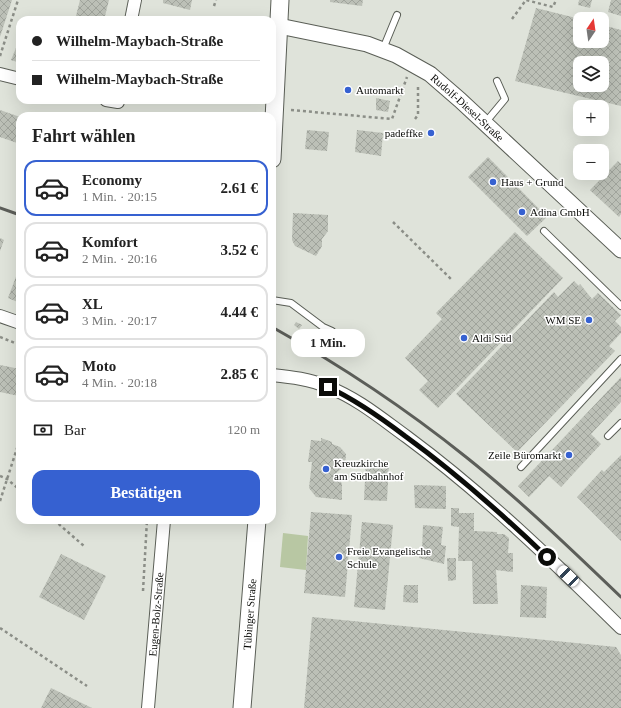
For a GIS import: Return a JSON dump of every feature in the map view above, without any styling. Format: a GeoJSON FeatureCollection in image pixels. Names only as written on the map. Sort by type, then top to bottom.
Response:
{"type":"FeatureCollection","features":[{"type":"Feature","properties":{"kind":"main road"},"geometry":{"type":"LineString","coordinates":[[276,81],[280,26],[280,0]]}},
{"type":"Feature","properties":{"kind":"main road"},"geometry":{"type":"LineString","coordinates":[[274,104],[274,112]]}},
{"type":"Feature","properties":{"kind":"main road","name":"Tübinger Straße"},"geometry":{"type":"LineString","coordinates":[[242,708],[257,524]]}},
{"type":"Feature","properties":{"kind":"street"},"geometry":{"type":"LineString","coordinates":[[132,16],[135,0]]}},
{"type":"Feature","properties":{"kind":"street","name":"Rudolf-Diesel-Straße"},"geometry":{"type":"LineString","coordinates":[[280,26],[336,37],[383,50],[415,65],[442,84],[485,122],[621,250]]}},
{"type":"Feature","properties":{"kind":"street"},"geometry":{"type":"LineString","coordinates":[[0,74],[16,78]]}},
{"type":"Feature","properties":{"kind":"street"},"geometry":{"type":"LineString","coordinates":[[0,316],[16,322]]}},
{"type":"Feature","properties":{"kind":"street"},"geometry":{"type":"LineString","coordinates":[[276,376],[309,380],[328,387],[345,394],[382,418],[466,483],[547,557],[621,628]]}},
{"type":"Feature","properties":{"kind":"street","name":"Eugen-Bolz-Straße"},"geometry":{"type":"LineString","coordinates":[[148,708],[164,524]]}},
{"type":"Feature","properties":{"kind":"lane"},"geometry":{"type":"LineString","coordinates":[[383,50],[397,16]]}},
{"type":"Feature","properties":{"kind":"lane"},"geometry":{"type":"LineString","coordinates":[[485,122],[505,99],[497,81]]}},
{"type":"Feature","properties":{"kind":"lane"},"geometry":{"type":"LineString","coordinates":[[544,231],[621,306]]}},
{"type":"Feature","properties":{"kind":"lane"},"geometry":{"type":"LineString","coordinates":[[276,301],[291,303],[323,327],[332,331]]}},
{"type":"Feature","properties":{"kind":"lane"},"geometry":{"type":"LineString","coordinates":[[521,467],[621,359]]}},
{"type":"Feature","properties":{"kind":"lane"},"geometry":{"type":"LineString","coordinates":[[608,436],[621,423]]}},
{"type":"Feature","properties":{"kind":"path"},"geometry":{"type":"LineString","coordinates":[[0,56],[18,0]]}},
{"type":"Feature","properties":{"kind":"path"},"geometry":{"type":"LineString","coordinates":[[214,6],[216,0]]}},
{"type":"Feature","properties":{"kind":"path"},"geometry":{"type":"LineString","coordinates":[[512,19],[526,0],[553,7],[556,0]]}},
{"type":"Feature","properties":{"kind":"path"},"geometry":{"type":"LineString","coordinates":[[274,108],[392,120],[415,65]]}},
{"type":"Feature","properties":{"kind":"path"},"geometry":{"type":"LineString","coordinates":[[415,65],[418,115],[415,118]]}},
{"type":"Feature","properties":{"kind":"path"},"geometry":{"type":"LineString","coordinates":[[392,222],[452,280]]}},
{"type":"Feature","properties":{"kind":"path"},"geometry":{"type":"LineString","coordinates":[[0,337],[16,343]]}},
{"type":"Feature","properties":{"kind":"path"},"geometry":{"type":"LineString","coordinates":[[0,501],[16,451]]}},
{"type":"Feature","properties":{"kind":"path"},"geometry":{"type":"LineString","coordinates":[[0,476],[7,479],[16,487]]}},
{"type":"Feature","properties":{"kind":"path"},"geometry":{"type":"LineString","coordinates":[[59,524],[84,546]]}},
{"type":"Feature","properties":{"kind":"path"},"geometry":{"type":"LineString","coordinates":[[0,628],[86,686]]}},
{"type":"Feature","properties":{"kind":"green space"},"geometry":{"type":"Polygon","coordinates":[[[283,533],[308,536],[306,570],[280,567],[283,533]]]}},
{"type":"Feature","properties":{"kind":"building"},"geometry":{"type":"Polygon","coordinates":[[[0,0],[12,0],[0,37],[0,0]]]}},
{"type":"Feature","properties":{"kind":"building"},"geometry":{"type":"Polygon","coordinates":[[[80,0],[109,0],[105,16],[76,16],[80,0]]]}},
{"type":"Feature","properties":{"kind":"building"},"geometry":{"type":"Polygon","coordinates":[[[163,0],[192,0],[190,10],[163,3],[163,0]]]}},
{"type":"Feature","properties":{"kind":"building"},"geometry":{"type":"Polygon","coordinates":[[[330,0],[363,0],[362,6],[330,2],[330,0]]]}},
{"type":"Feature","properties":{"kind":"building"},"geometry":{"type":"Polygon","coordinates":[[[579,0],[592,0],[590,8],[578,5],[579,0]]]}},
{"type":"Feature","properties":{"kind":"building"},"geometry":{"type":"Polygon","coordinates":[[[611,0],[621,0],[621,16],[608,12],[611,0]]]}},
{"type":"Feature","properties":{"kind":"building"},"geometry":{"type":"Polygon","coordinates":[[[536,8],[573,17],[573,48],[609,48],[609,27],[621,30],[621,106],[609,103],[609,100],[596,100],[515,81],[536,8]]]}},
{"type":"Feature","properties":{"kind":"building"},"geometry":{"type":"Polygon","coordinates":[[[16,48],[16,62],[11,60],[16,48]]]}},
{"type":"Feature","properties":{"kind":"building"},"geometry":{"type":"Polygon","coordinates":[[[376,98],[390,101],[388,112],[376,110],[376,98]]]}},
{"type":"Feature","properties":{"kind":"building"},"geometry":{"type":"Polygon","coordinates":[[[0,110],[16,116],[16,143],[0,137],[0,110]]]}},
{"type":"Feature","properties":{"kind":"building"},"geometry":{"type":"Polygon","coordinates":[[[307,130],[329,132],[327,151],[305,149],[307,130]]]}},
{"type":"Feature","properties":{"kind":"building"},"geometry":{"type":"Polygon","coordinates":[[[357,130],[383,133],[381,156],[355,152],[357,130]]]}},
{"type":"Feature","properties":{"kind":"building"},"geometry":{"type":"Polygon","coordinates":[[[488,157],[547,217],[527,236],[468,177],[488,157]]]}},
{"type":"Feature","properties":{"kind":"building"},"geometry":{"type":"Polygon","coordinates":[[[618,161],[621,164],[621,214],[619,217],[590,190],[600,180],[609,180],[609,170],[618,161]]]}},
{"type":"Feature","properties":{"kind":"building"},"geometry":{"type":"Polygon","coordinates":[[[293,213],[328,215],[328,231],[322,239],[322,246],[316,256],[295,246],[292,240],[293,213]]]}},
{"type":"Feature","properties":{"kind":"building","name":"Aldi Süd"},"geometry":{"type":"Polygon","coordinates":[[[515,232],[563,278],[438,408],[419,390],[428,381],[405,358],[442,319],[436,313],[515,232]]]}},
{"type":"Feature","properties":{"kind":"building"},"geometry":{"type":"Polygon","coordinates":[[[0,238],[4,240],[0,251],[0,238]]]}},
{"type":"Feature","properties":{"kind":"building"},"geometry":{"type":"Polygon","coordinates":[[[16,277],[16,301],[8,298],[16,277]]]}},
{"type":"Feature","properties":{"kind":"building"},"geometry":{"type":"Polygon","coordinates":[[[574,281],[579,286],[580,284],[592,299],[598,293],[621,315],[615,321],[621,327],[621,333],[609,346],[615,351],[517,452],[456,394],[554,292],[558,297],[574,281]]]}},
{"type":"Feature","properties":{"kind":"building"},"geometry":{"type":"Polygon","coordinates":[[[296,322],[302,325],[299,329],[294,325],[296,322]]]}},
{"type":"Feature","properties":{"kind":"building"},"geometry":{"type":"Polygon","coordinates":[[[0,365],[16,368],[16,395],[0,392],[0,365]]]}},
{"type":"Feature","properties":{"kind":"building"},"geometry":{"type":"Polygon","coordinates":[[[621,377],[621,402],[591,434],[601,444],[561,487],[549,476],[529,497],[518,486],[621,377]]]}},
{"type":"Feature","properties":{"kind":"building","name":"Kreuzkirche am Südbahnhof"},"geometry":{"type":"Polygon","coordinates":[[[321,438],[340,447],[346,454],[345,466],[336,473],[342,484],[342,500],[316,497],[309,488],[312,462],[308,462],[311,440],[321,441],[321,438]]]}},
{"type":"Feature","properties":{"kind":"building"},"geometry":{"type":"Polygon","coordinates":[[[621,455],[621,541],[577,497],[602,470],[604,472],[621,455]]]}},
{"type":"Feature","properties":{"kind":"building"},"geometry":{"type":"Polygon","coordinates":[[[366,460],[389,461],[387,501],[364,500],[366,460]]]}},
{"type":"Feature","properties":{"kind":"building"},"geometry":{"type":"Polygon","coordinates":[[[414,485],[446,486],[446,509],[415,508],[414,485]]]}},
{"type":"Feature","properties":{"kind":"building"},"geometry":{"type":"Polygon","coordinates":[[[451,508],[459,508],[459,513],[474,513],[474,531],[497,532],[497,534],[504,534],[509,538],[508,553],[513,553],[513,572],[496,570],[498,604],[473,604],[472,561],[458,561],[459,527],[451,526],[451,508]]]}},
{"type":"Feature","properties":{"kind":"building"},"geometry":{"type":"Polygon","coordinates":[[[311,512],[352,515],[345,597],[304,593],[311,512]]]}},
{"type":"Feature","properties":{"kind":"building"},"geometry":{"type":"Polygon","coordinates":[[[362,522],[393,525],[385,610],[354,607],[362,522]]]}},
{"type":"Feature","properties":{"kind":"building"},"geometry":{"type":"Polygon","coordinates":[[[423,525],[443,527],[441,545],[446,546],[444,564],[419,558],[420,551],[422,551],[423,525]]]}},
{"type":"Feature","properties":{"kind":"building"},"geometry":{"type":"Polygon","coordinates":[[[61,554],[106,576],[84,620],[39,597],[61,554]]]}},
{"type":"Feature","properties":{"kind":"building"},"geometry":{"type":"Polygon","coordinates":[[[447,558],[456,558],[456,580],[448,581],[447,558]]]}},
{"type":"Feature","properties":{"kind":"building"},"geometry":{"type":"Polygon","coordinates":[[[404,585],[418,585],[418,603],[403,602],[404,585]]]}},
{"type":"Feature","properties":{"kind":"building"},"geometry":{"type":"Polygon","coordinates":[[[521,585],[547,587],[546,618],[520,617],[521,585]]]}},
{"type":"Feature","properties":{"kind":"building"},"geometry":{"type":"Polygon","coordinates":[[[312,617],[616,647],[621,655],[621,708],[304,708],[312,617]]]}},
{"type":"Feature","properties":{"kind":"building"},"geometry":{"type":"Polygon","coordinates":[[[51,688],[92,708],[41,708],[51,688]]]}},
{"type":"Feature","properties":{"kind":"railway"},"geometry":{"type":"LineString","coordinates":[[0,208],[16,214]]}},
{"type":"Feature","properties":{"kind":"railway"},"geometry":{"type":"LineString","coordinates":[[276,329],[322,356],[420,421],[486,473],[526,508],[621,597]]}},
{"type":"Feature","properties":{"kind":"place","name":"Automarkt"},"geometry":{"type":"Point","coordinates":[348,90]}},
{"type":"Feature","properties":{"kind":"place","name":"padeffke"},"geometry":{"type":"Point","coordinates":[431,133]}},
{"type":"Feature","properties":{"kind":"place","name":"Haus + Grund"},"geometry":{"type":"Point","coordinates":[493,182]}},
{"type":"Feature","properties":{"kind":"place","name":"Adina GmbH"},"geometry":{"type":"Point","coordinates":[522,212]}},
{"type":"Feature","properties":{"kind":"place","name":"WM SE"},"geometry":{"type":"Point","coordinates":[589,320]}},
{"type":"Feature","properties":{"kind":"place","name":"Aldi Süd"},"geometry":{"type":"Point","coordinates":[464,338]}},
{"type":"Feature","properties":{"kind":"place","name":"Zeile Büromarkt"},"geometry":{"type":"Point","coordinates":[569,455]}},
{"type":"Feature","properties":{"kind":"place","name":"Kreuzkirche am Südbahnhof"},"geometry":{"type":"Point","coordinates":[326,469]}},
{"type":"Feature","properties":{"kind":"place","name":"Freie Evangelische Schule"},"geometry":{"type":"Point","coordinates":[339,557]}},
{"type":"Feature","properties":{"kind":"route"},"geometry":{"type":"LineString","coordinates":[[328,387],[345,394],[382,418],[430,454],[489,503],[547,557]]}}]}
